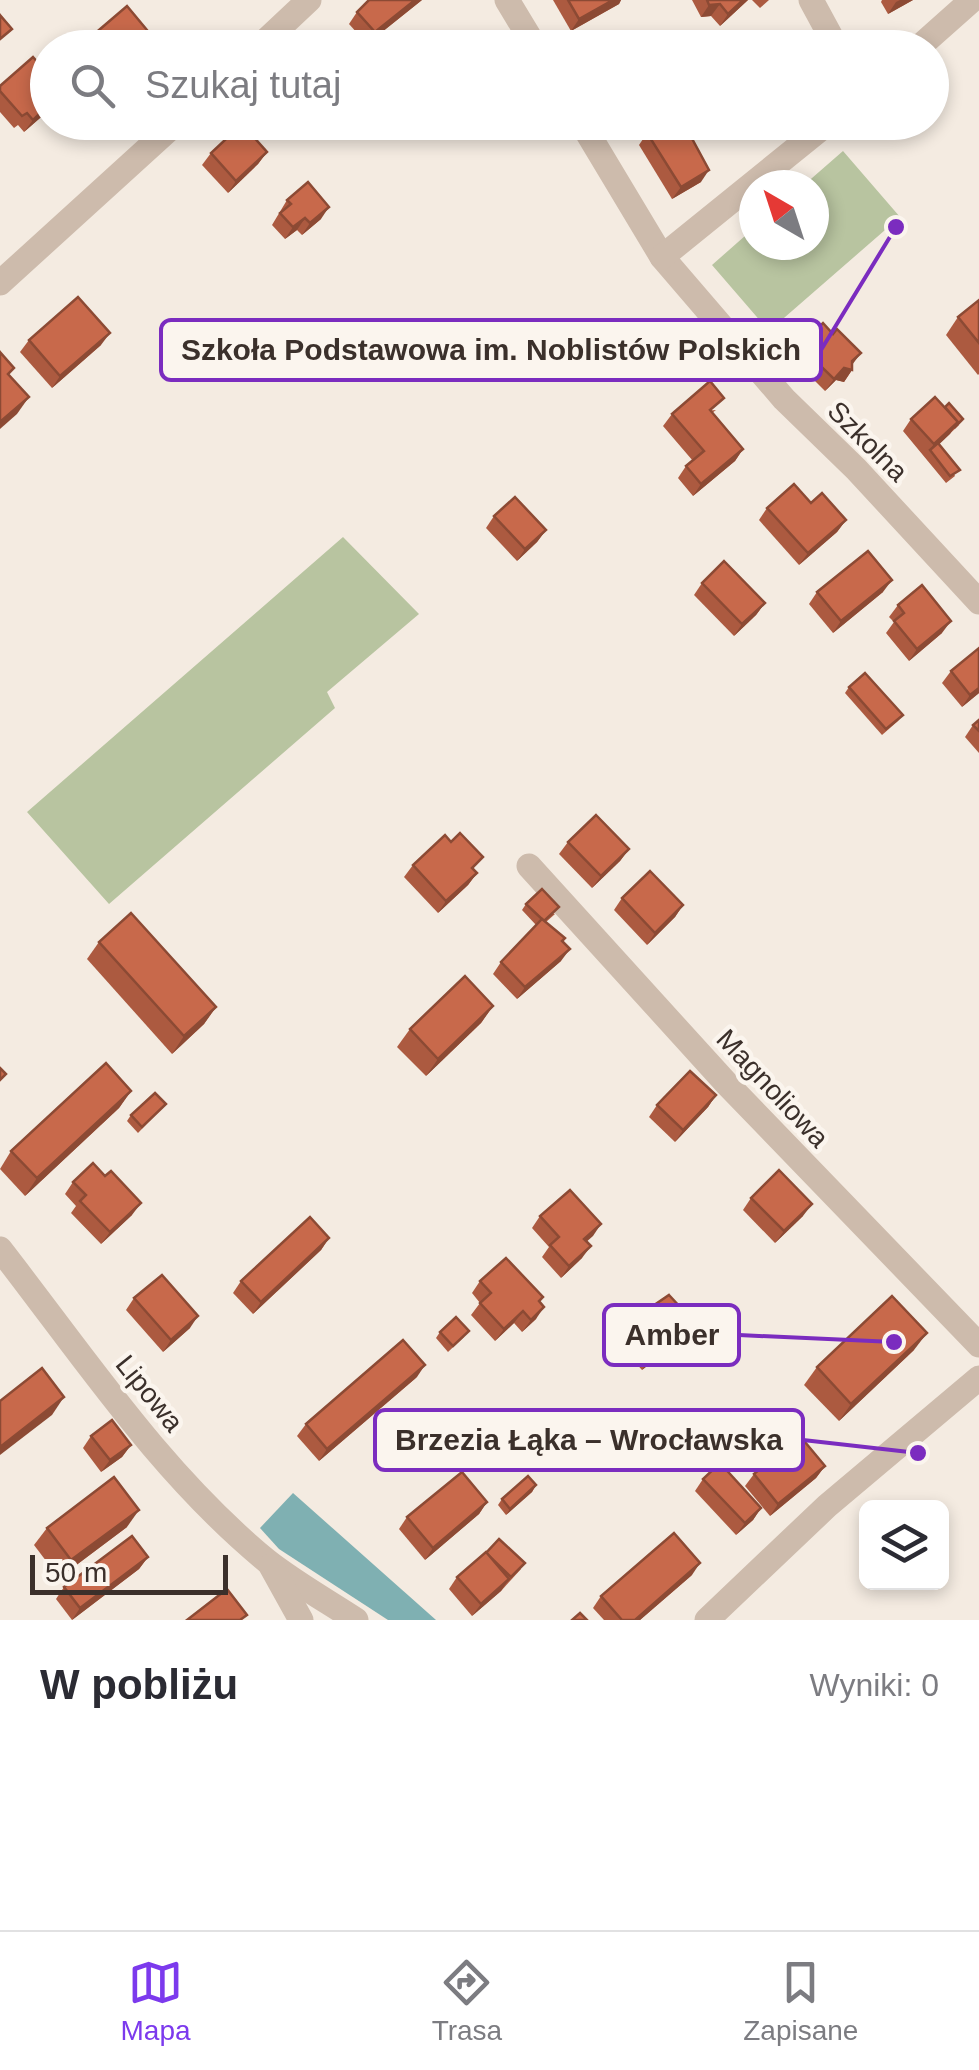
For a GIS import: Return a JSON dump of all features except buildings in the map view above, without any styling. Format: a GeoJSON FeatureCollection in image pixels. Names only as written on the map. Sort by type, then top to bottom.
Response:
{"type":"FeatureCollection","features":[{"type":"Feature","properties":{"kind":"street"},"geometry":{"type":"LineString","coordinates":[[277,30],[309,0]]}},
{"type":"Feature","properties":{"kind":"street"},"geometry":{"type":"LineString","coordinates":[[508,0],[526,30]]}},
{"type":"Feature","properties":{"kind":"street"},"geometry":{"type":"LineString","coordinates":[[810,0],[827,30]]}},
{"type":"Feature","properties":{"kind":"street"},"geometry":{"type":"LineString","coordinates":[[938,30],[972,0]]}},
{"type":"Feature","properties":{"kind":"street"},"geometry":{"type":"LineString","coordinates":[[0,282],[157,140]]}},
{"type":"Feature","properties":{"kind":"street","name":"Szkolna"},"geometry":{"type":"LineString","coordinates":[[592,140],[662,257],[784,399],[856,468],[979,602]]}},
{"type":"Feature","properties":{"kind":"street"},"geometry":{"type":"LineString","coordinates":[[662,257],[807,140]]}},
{"type":"Feature","properties":{"kind":"street","name":"Magnoliowa"},"geometry":{"type":"LineString","coordinates":[[529,866],[761,1120],[979,1345]]}},
{"type":"Feature","properties":{"kind":"street","name":"Lipowa"},"geometry":{"type":"LineString","coordinates":[[0,1249],[196,1496],[269,1562],[356,1620]]}},
{"type":"Feature","properties":{"kind":"street"},"geometry":{"type":"LineString","coordinates":[[707,1620],[827,1506],[979,1378]]}},
{"type":"Feature","properties":{"kind":"street","name":"Lipowa"},"geometry":{"type":"LineString","coordinates":[[269,1562],[300,1620]]}},
{"type":"Feature","properties":{"kind":"green space"},"geometry":{"type":"Polygon","coordinates":[[[843,151],[900,217],[769,331],[712,265],[739,241],[739,260],[829,260],[829,170],[821,170],[843,151]]]}},
{"type":"Feature","properties":{"kind":"green space"},"geometry":{"type":"Polygon","coordinates":[[[343,537],[419,614],[327,692],[335,708],[109,904],[27,812],[343,537]]]}},
{"type":"Feature","properties":{"kind":"water"},"geometry":{"type":"Polygon","coordinates":[[[293,1493],[436,1620],[388,1620],[279,1549],[260,1528],[293,1493]]]}},
{"type":"Feature","properties":{"kind":"place","name":"Szkoła Podstawowa im. Noblistów Polskich"},"geometry":{"type":"Point","coordinates":[896,227]}},
{"type":"Feature","properties":{"kind":"place","name":"Amber"},"geometry":{"type":"Point","coordinates":[894,1342]}},
{"type":"Feature","properties":{"kind":"place","name":"Brzezia Łąka – Wrocławska"},"geometry":{"type":"Point","coordinates":[918,1453]}}]}
